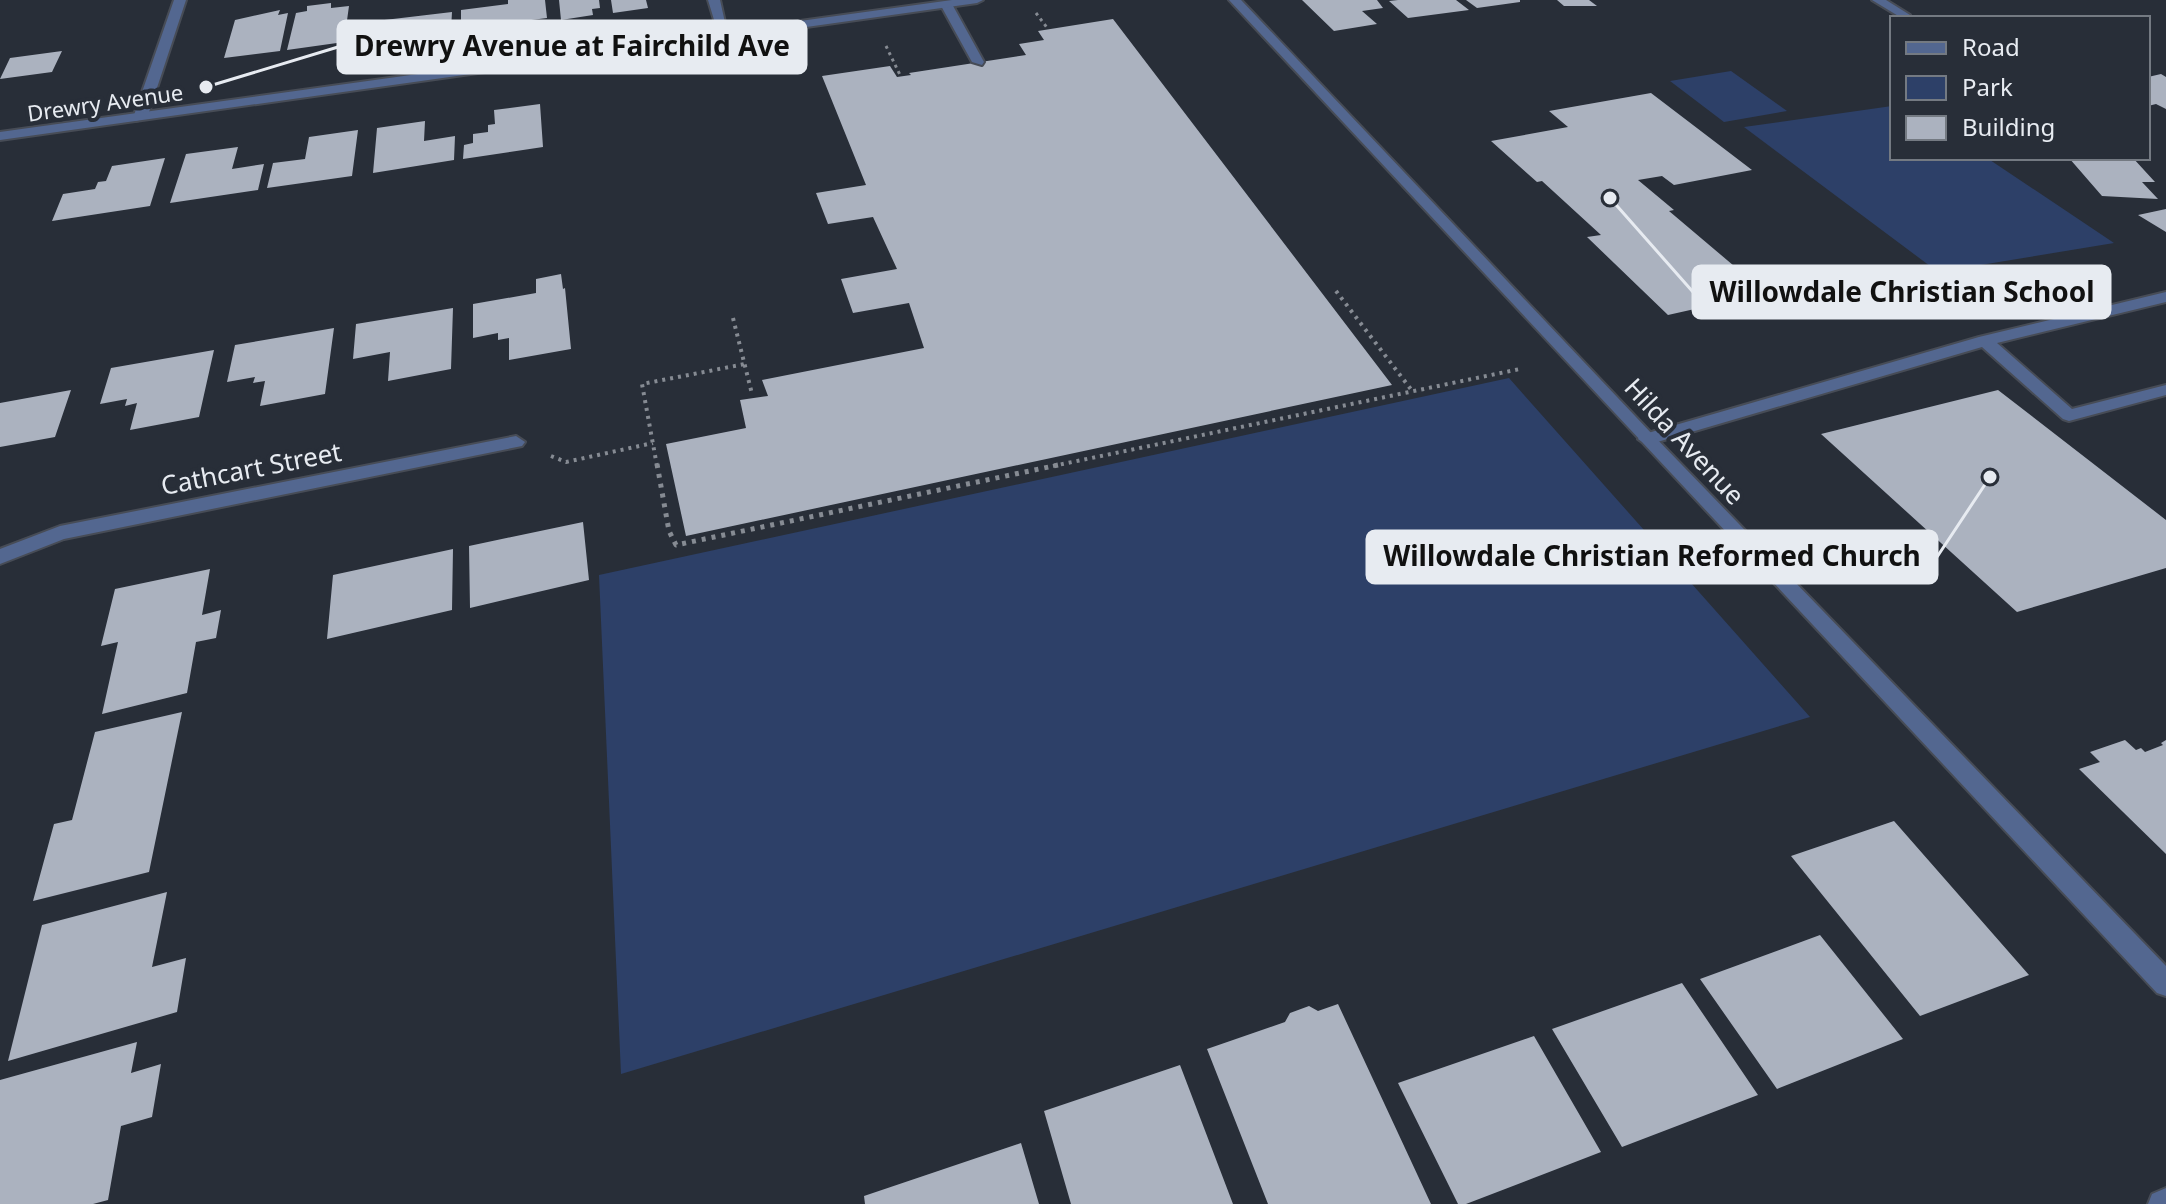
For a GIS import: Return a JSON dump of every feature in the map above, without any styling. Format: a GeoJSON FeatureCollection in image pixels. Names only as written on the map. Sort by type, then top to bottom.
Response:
{"type":"FeatureCollection","features":[{"type":"Feature","properties":{"kind":"street"},"geometry":{"type":"LineString","coordinates":[[140,118],[180,0]]}},
{"type":"Feature","properties":{"kind":"street"},"geometry":{"type":"LineString","coordinates":[[714,0],[724,33]]}},
{"type":"Feature","properties":{"kind":"street","name":"Drewry Avenue"},"geometry":{"type":"LineString","coordinates":[[0,136],[977,0]]}},
{"type":"Feature","properties":{"kind":"street","name":"Hilda Avenue"},"geometry":{"type":"LineString","coordinates":[[1235,0],[1647,439],[2166,984]]}},
{"type":"Feature","properties":{"kind":"street"},"geometry":{"type":"LineString","coordinates":[[1878,0],[1904,15]]}},
{"type":"Feature","properties":{"kind":"street"},"geometry":{"type":"LineString","coordinates":[[946,4],[978,62]]}},
{"type":"Feature","properties":{"kind":"street"},"geometry":{"type":"LineString","coordinates":[[1647,439],[1985,341],[2166,297]]}},
{"type":"Feature","properties":{"kind":"street"},"geometry":{"type":"LineString","coordinates":[[1985,341],[2069,415],[2166,390]]}},
{"type":"Feature","properties":{"kind":"street","name":"Cathcart Street"},"geometry":{"type":"LineString","coordinates":[[0,557],[60,533],[516,442]]}},
{"type":"Feature","properties":{"kind":"path"},"geometry":{"type":"LineString","coordinates":[[1036,13],[1048,29]]}},
{"type":"Feature","properties":{"kind":"path"},"geometry":{"type":"LineString","coordinates":[[880,34],[901,77]]}},
{"type":"Feature","properties":{"kind":"path"},"geometry":{"type":"LineString","coordinates":[[1336,291],[1413,392]]}},
{"type":"Feature","properties":{"kind":"path"},"geometry":{"type":"LineString","coordinates":[[733,318],[752,394]]}},
{"type":"Feature","properties":{"kind":"path"},"geometry":{"type":"LineString","coordinates":[[745,364],[642,384],[669,531],[676,545],[1520,369]]}},
{"type":"Feature","properties":{"kind":"path"},"geometry":{"type":"LineString","coordinates":[[516,442],[566,462],[653,443]]}},
{"type":"Feature","properties":{"kind":"green space"},"geometry":{"type":"Polygon","coordinates":[[[1731,71],[1787,111],[1724,122],[1670,81],[1731,71]]]}},
{"type":"Feature","properties":{"kind":"green space"},"geometry":{"type":"Polygon","coordinates":[[[1890,106],[1890,160],[1990,160],[2114,243],[1938,272],[1744,127],[1890,106]]]}},
{"type":"Feature","properties":{"kind":"green space"},"geometry":{"type":"Polygon","coordinates":[[[1509,378],[1810,717],[621,1074],[599,575],[1509,378]]]}},
{"type":"Feature","properties":{"kind":"building"},"geometry":{"type":"Polygon","coordinates":[[[508,0],[545,0],[547,18],[461,29],[461,10],[508,4],[508,0]]]}},
{"type":"Feature","properties":{"kind":"building"},"geometry":{"type":"Polygon","coordinates":[[[559,0],[599,0],[600,8],[592,9],[593,15],[561,20],[559,0]]]}},
{"type":"Feature","properties":{"kind":"building"},"geometry":{"type":"Polygon","coordinates":[[[611,0],[646,0],[648,8],[613,13],[611,0]]]}},
{"type":"Feature","properties":{"kind":"building"},"geometry":{"type":"Polygon","coordinates":[[[1302,0],[1377,0],[1383,8],[1362,11],[1377,24],[1334,31],[1302,0]]]}},
{"type":"Feature","properties":{"kind":"building"},"geometry":{"type":"Polygon","coordinates":[[[1456,0],[1469,10],[1408,18],[1389,1],[1456,0]]]}},
{"type":"Feature","properties":{"kind":"building"},"geometry":{"type":"Polygon","coordinates":[[[1466,0],[1520,0],[1520,2],[1477,8],[1466,0]]]}},
{"type":"Feature","properties":{"kind":"building"},"geometry":{"type":"Polygon","coordinates":[[[1557,0],[1589,0],[1597,6],[1564,6],[1557,0]]]}},
{"type":"Feature","properties":{"kind":"building"},"geometry":{"type":"Polygon","coordinates":[[[331,3],[331,8],[349,6],[344,42],[287,50],[296,13],[307,11],[307,6],[331,3]]]}},
{"type":"Feature","properties":{"kind":"building"},"geometry":{"type":"Polygon","coordinates":[[[280,10],[278,15],[288,13],[280,51],[224,58],[235,20],[280,10]]]}},
{"type":"Feature","properties":{"kind":"building"},"geometry":{"type":"Polygon","coordinates":[[[452,12],[451,30],[373,40],[376,21],[452,12]]]}},
{"type":"Feature","properties":{"kind":"building"},"geometry":{"type":"Polygon","coordinates":[[[1113,19],[1392,385],[686,536],[666,444],[746,428],[740,400],[768,396],[762,380],[924,348],[909,303],[853,313],[841,279],[897,269],[873,217],[828,224],[816,193],[866,185],[822,76],[890,66],[897,77],[1026,55],[1019,44],[1044,40],[1038,31],[1113,19]]]}},
{"type":"Feature","properties":{"kind":"building"},"geometry":{"type":"Polygon","coordinates":[[[62,51],[52,72],[0,79],[10,58],[62,51]]]}},
{"type":"Feature","properties":{"kind":"building"},"geometry":{"type":"Polygon","coordinates":[[[2161,74],[2166,77],[2166,109],[2156,104],[2150,106],[2150,77],[2161,74]]]}},
{"type":"Feature","properties":{"kind":"building"},"geometry":{"type":"Polygon","coordinates":[[[1651,93],[1752,170],[1674,185],[1662,176],[1638,180],[1674,210],[1669,211],[1766,293],[1668,315],[1587,237],[1601,235],[1542,181],[1537,182],[1491,141],[1568,127],[1549,111],[1651,93]]]}},
{"type":"Feature","properties":{"kind":"building"},"geometry":{"type":"Polygon","coordinates":[[[540,104],[543,147],[463,159],[464,145],[473,143],[473,134],[488,132],[488,125],[495,124],[494,110],[540,104]]]}},
{"type":"Feature","properties":{"kind":"building"},"geometry":{"type":"Polygon","coordinates":[[[425,121],[424,141],[455,136],[454,160],[373,173],[377,128],[425,121]]]}},
{"type":"Feature","properties":{"kind":"building"},"geometry":{"type":"Polygon","coordinates":[[[358,130],[352,176],[267,188],[273,163],[305,159],[309,137],[358,130]]]}},
{"type":"Feature","properties":{"kind":"building"},"geometry":{"type":"Polygon","coordinates":[[[238,147],[232,169],[264,164],[258,190],[170,203],[186,154],[238,147]]]}},
{"type":"Feature","properties":{"kind":"building"},"geometry":{"type":"Polygon","coordinates":[[[165,158],[150,206],[52,221],[63,194],[95,189],[98,182],[106,181],[112,166],[165,158]]]}},
{"type":"Feature","properties":{"kind":"building"},"geometry":{"type":"Polygon","coordinates":[[[2071,160],[2135,160],[2155,182],[2142,182],[2158,199],[2102,196],[2071,160]]]}},
{"type":"Feature","properties":{"kind":"building"},"geometry":{"type":"Polygon","coordinates":[[[2166,209],[2166,232],[2138,215],[2166,209]]]}},
{"type":"Feature","properties":{"kind":"building"},"geometry":{"type":"Polygon","coordinates":[[[561,274],[571,349],[509,360],[509,338],[498,340],[498,333],[473,338],[473,304],[536,293],[536,279],[561,274]]]}},
{"type":"Feature","properties":{"kind":"building"},"geometry":{"type":"Polygon","coordinates":[[[453,308],[451,369],[388,381],[390,352],[353,359],[356,324],[453,308]]]}},
{"type":"Feature","properties":{"kind":"building"},"geometry":{"type":"Polygon","coordinates":[[[334,328],[325,394],[260,406],[265,381],[253,383],[255,377],[227,382],[235,345],[334,328]]]}},
{"type":"Feature","properties":{"kind":"building"},"geometry":{"type":"Polygon","coordinates":[[[214,350],[199,417],[130,430],[137,403],[125,406],[127,399],[100,404],[111,368],[214,350]]]}},
{"type":"Feature","properties":{"kind":"building"},"geometry":{"type":"Polygon","coordinates":[[[71,390],[55,437],[0,447],[0,403],[71,390]]]}},
{"type":"Feature","properties":{"kind":"building"},"geometry":{"type":"Polygon","coordinates":[[[1998,390],[2166,520],[2166,568],[2017,612],[1821,434],[1998,390]]]}},
{"type":"Feature","properties":{"kind":"building"},"geometry":{"type":"Polygon","coordinates":[[[583,522],[589,580],[470,608],[469,546],[583,522]]]}},
{"type":"Feature","properties":{"kind":"building"},"geometry":{"type":"Polygon","coordinates":[[[453,549],[452,610],[327,639],[333,575],[453,549]]]}},
{"type":"Feature","properties":{"kind":"building"},"geometry":{"type":"Polygon","coordinates":[[[210,569],[202,615],[221,610],[216,638],[196,642],[187,693],[102,714],[118,642],[101,646],[115,589],[210,569]]]}},
{"type":"Feature","properties":{"kind":"building"},"geometry":{"type":"Polygon","coordinates":[[[182,712],[149,872],[33,901],[54,824],[72,820],[95,732],[182,712]]]}},
{"type":"Feature","properties":{"kind":"building"},"geometry":{"type":"Polygon","coordinates":[[[2125,740],[2136,750],[2141,748],[2145,752],[2163,745],[2161,743],[2166,740],[2166,854],[2079,769],[2100,762],[2090,752],[2125,740]]]}},
{"type":"Feature","properties":{"kind":"building"},"geometry":{"type":"Polygon","coordinates":[[[1894,821],[2029,975],[1920,1016],[1791,856],[1894,821]]]}},
{"type":"Feature","properties":{"kind":"building"},"geometry":{"type":"Polygon","coordinates":[[[167,892],[152,967],[186,958],[177,1012],[8,1061],[42,925],[167,892]]]}},
{"type":"Feature","properties":{"kind":"building"},"geometry":{"type":"Polygon","coordinates":[[[1820,935],[1903,1039],[1777,1089],[1700,979],[1820,935]]]}},
{"type":"Feature","properties":{"kind":"building"},"geometry":{"type":"Polygon","coordinates":[[[1682,983],[1758,1095],[1622,1147],[1552,1029],[1682,983]]]}},
{"type":"Feature","properties":{"kind":"building"},"geometry":{"type":"Polygon","coordinates":[[[1338,1004],[1431,1204],[1268,1204],[1207,1049],[1285,1022],[1290,1013],[1309,1006],[1318,1011],[1338,1004]]]}},
{"type":"Feature","properties":{"kind":"building"},"geometry":{"type":"Polygon","coordinates":[[[1534,1036],[1601,1152],[1466,1204],[1458,1204],[1398,1083],[1534,1036]]]}},
{"type":"Feature","properties":{"kind":"building"},"geometry":{"type":"Polygon","coordinates":[[[137,1042],[131,1073],[161,1064],[152,1117],[121,1126],[108,1200],[93,1204],[0,1204],[0,1080],[137,1042]]]}},
{"type":"Feature","properties":{"kind":"building"},"geometry":{"type":"Polygon","coordinates":[[[1180,1065],[1233,1204],[1071,1204],[1044,1111],[1180,1065]]]}},
{"type":"Feature","properties":{"kind":"building"},"geometry":{"type":"Polygon","coordinates":[[[1021,1143],[1039,1204],[865,1204],[864,1196],[1021,1143]]]}},
{"type":"Feature","properties":{"kind":"place","name":"Drewry Avenue at Fairchild Ave"},"geometry":{"type":"Point","coordinates":[206,87]}},
{"type":"Feature","properties":{"kind":"place","name":"Willowdale Christian School"},"geometry":{"type":"Point","coordinates":[1610,198]}},
{"type":"Feature","properties":{"kind":"place","name":"Willowdale Christian Reformed Church"},"geometry":{"type":"Point","coordinates":[1990,477]}}]}
